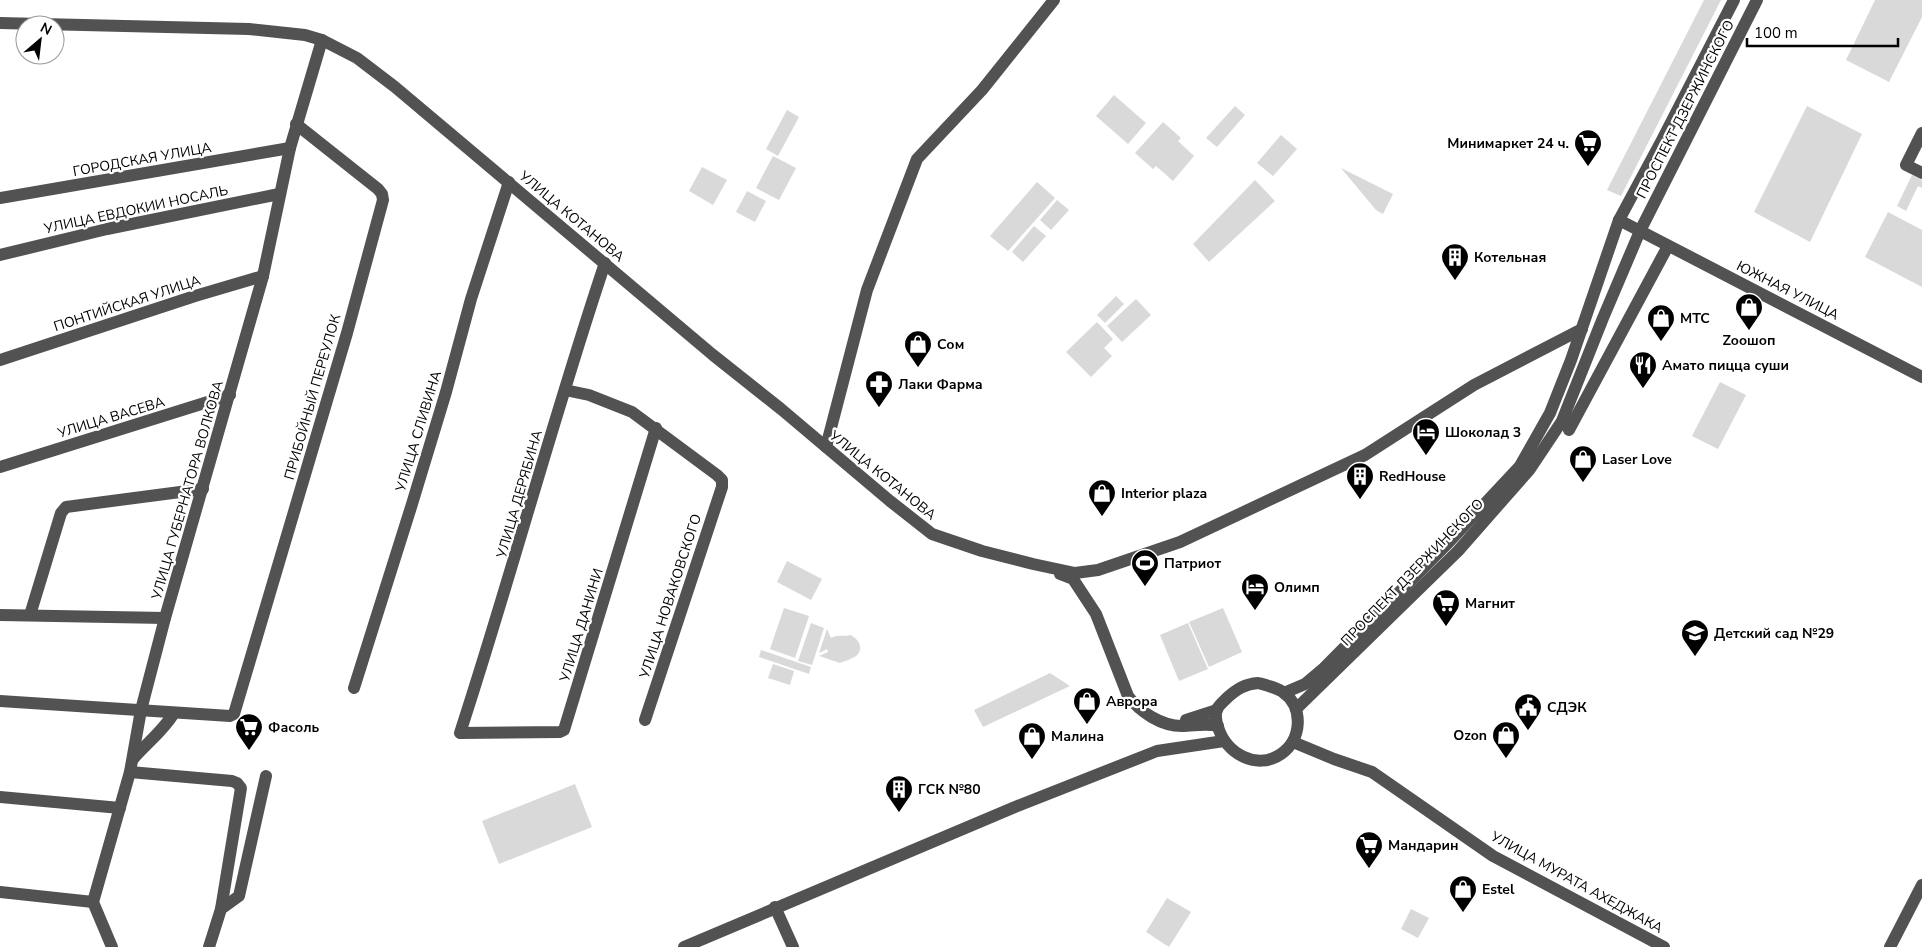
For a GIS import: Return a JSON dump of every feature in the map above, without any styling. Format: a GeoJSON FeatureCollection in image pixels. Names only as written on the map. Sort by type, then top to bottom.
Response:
{"type":"FeatureCollection","features":[{"type":"Feature","properties":{"kind":"street"},"geometry":{"type":"LineString","coordinates":[[826,447],[867,290],[917,159],[923,150],[982,90],[1054,0]]}},
{"type":"Feature","properties":{"kind":"street","name":"ПРОСПЕКТ ДЗЕРЖИНСКОГО"},"geometry":{"type":"LineString","coordinates":[[1284,693],[1305,684],[1324,668],[1449,542],[1520,466],[1550,413],[1576,346],[1619,220],[1734,0]]}},
{"type":"Feature","properties":{"kind":"street","name":"ПРОСПЕКТ ДЗЕРЖИНСКОГО"},"geometry":{"type":"LineString","coordinates":[[1296,709],[1458,551],[1530,469],[1562,421],[1640,231],[1758,0]]}},
{"type":"Feature","properties":{"kind":"street","name":"УЛИЦА КОТАНОВА"},"geometry":{"type":"LineString","coordinates":[[0,23],[249,29],[305,35],[322,40],[357,58],[395,87],[713,355],[932,534],[982,551],[1075,573]]}},
{"type":"Feature","properties":{"kind":"street","name":"УЛИЦА ГУБЕРНАТОРА ВОЛКОВА"},"geometry":{"type":"LineString","coordinates":[[93,902],[131,766],[141,710],[165,618],[264,276],[279,194],[290,148],[322,40]]}},
{"type":"Feature","properties":{"kind":"street","name":"ПРИБОЙНЫЙ ПЕРЕУЛОК"},"geometry":{"type":"LineString","coordinates":[[174,713],[230,716],[234,714],[347,333],[383,200],[382,194],[378,189],[296,124]]}},
{"type":"Feature","properties":{"kind":"street"},"geometry":{"type":"LineString","coordinates":[[1922,133],[1906,165],[1922,173]]}},
{"type":"Feature","properties":{"kind":"street","name":"ГОРОДСКАЯ УЛИЦА"},"geometry":{"type":"LineString","coordinates":[[0,198],[290,148]]}},
{"type":"Feature","properties":{"kind":"street","name":"УЛИЦА СЛИВИНА"},"geometry":{"type":"LineString","coordinates":[[354,688],[412,504],[446,392],[471,300],[508,182]]}},
{"type":"Feature","properties":{"kind":"street","name":"УЛИЦА ЕВДОКИИ НОСАЛЬ"},"geometry":{"type":"LineString","coordinates":[[0,255],[107,229],[279,194]]}},
{"type":"Feature","properties":{"kind":"street"},"geometry":{"type":"LineString","coordinates":[[1619,220],[1640,231]]}},
{"type":"Feature","properties":{"kind":"street","name":"ЮЖНАЯ УЛИЦА"},"geometry":{"type":"LineString","coordinates":[[1640,231],[1922,377]]}},
{"type":"Feature","properties":{"kind":"street"},"geometry":{"type":"LineString","coordinates":[[1569,430],[1668,246]]}},
{"type":"Feature","properties":{"kind":"street","name":"УЛИЦА ДЕРЯБИНА"},"geometry":{"type":"LineString","coordinates":[[460,733],[500,609],[605,263]]}},
{"type":"Feature","properties":{"kind":"street","name":"ПОНТИЙСКАЯ УЛИЦА"},"geometry":{"type":"LineString","coordinates":[[0,360],[195,296],[264,276]]}},
{"type":"Feature","properties":{"kind":"street"},"geometry":{"type":"LineString","coordinates":[[1075,573],[1098,570],[1180,542],[1365,455],[1474,385],[1582,329]]}},
{"type":"Feature","properties":{"kind":"street"},"geometry":{"type":"LineString","coordinates":[[1560,341],[1571,341],[1576,346]]}},
{"type":"Feature","properties":{"kind":"street"},"geometry":{"type":"LineString","coordinates":[[565,390],[589,394],[632,412],[656,428]]}},
{"type":"Feature","properties":{"kind":"street","name":"УЛИЦА ВАСЕВА"},"geometry":{"type":"LineString","coordinates":[[0,467],[230,396]]}},
{"type":"Feature","properties":{"kind":"street","name":"УЛИЦА НОВАКОВСКОГО"},"geometry":{"type":"LineString","coordinates":[[645,720],[722,487],[722,480],[717,475],[656,428]]}},
{"type":"Feature","properties":{"kind":"street","name":"УЛИЦА ДАНИНИ"},"geometry":{"type":"LineString","coordinates":[[460,733],[560,732],[564,730],[656,428]]}},
{"type":"Feature","properties":{"kind":"street"},"geometry":{"type":"LineString","coordinates":[[30,616],[61,513],[66,507],[203,489]]}},
{"type":"Feature","properties":{"kind":"street"},"geometry":{"type":"LineString","coordinates":[[982,551],[997,559],[1073,579],[1096,614],[1128,696],[1143,713],[1171,725],[1210,724],[1218,726]]}},
{"type":"Feature","properties":{"kind":"street"},"geometry":{"type":"LineString","coordinates":[[1087,584],[1098,570]]}},
{"type":"Feature","properties":{"kind":"street"},"geometry":{"type":"LineString","coordinates":[[1075,573],[1087,584],[1115,644],[1131,687],[1140,700],[1156,712],[1174,720],[1193,719],[1217,710],[1232,693],[1248,684],[1258,683],[1275,688],[1291,700],[1296,709],[1298,726],[1293,742],[1280,755],[1263,760],[1254,760],[1236,754],[1229,748],[1216,720],[1217,710]]}},
{"type":"Feature","properties":{"kind":"street"},"geometry":{"type":"LineString","coordinates":[[0,615],[165,618]]}},
{"type":"Feature","properties":{"kind":"street"},"geometry":{"type":"LineString","coordinates":[[0,701],[174,713],[167,725],[145,744],[131,766],[237,783],[241,788],[221,909],[209,947]]}},
{"type":"Feature","properties":{"kind":"street"},"geometry":{"type":"LineString","coordinates":[[1171,725],[1175,732],[1172,748]]}},
{"type":"Feature","properties":{"kind":"street"},"geometry":{"type":"LineString","coordinates":[[684,947],[1014,807],[1156,751],[1224,740]]}},
{"type":"Feature","properties":{"kind":"street","name":"УЛИЦА МУРАТА АХЕДЖАКА"},"geometry":{"type":"LineString","coordinates":[[1293,742],[1372,772],[1493,856],[1664,947]]}},
{"type":"Feature","properties":{"kind":"street"},"geometry":{"type":"LineString","coordinates":[[221,909],[239,896],[266,776]]}},
{"type":"Feature","properties":{"kind":"street"},"geometry":{"type":"LineString","coordinates":[[0,797],[120,808]]}},
{"type":"Feature","properties":{"kind":"street"},"geometry":{"type":"LineString","coordinates":[[1890,947],[1922,885]]}},
{"type":"Feature","properties":{"kind":"street"},"geometry":{"type":"LineString","coordinates":[[0,892],[93,902],[112,947]]}},
{"type":"Feature","properties":{"kind":"street"},"geometry":{"type":"LineString","coordinates":[[775,907],[793,947]]}},
{"type":"Feature","properties":{"kind":"shaded area"},"geometry":{"type":"Polygon","coordinates":[[[1704,0],[1721,0],[1621,196],[1607,190],[1704,0]]]}},
{"type":"Feature","properties":{"kind":"shaded area"},"geometry":{"type":"Polygon","coordinates":[[[1875,0],[1922,0],[1922,17],[1889,82],[1846,60],[1875,0]]]}},
{"type":"Feature","properties":{"kind":"shaded area"},"geometry":{"type":"Polygon","coordinates":[[[1114,95],[1146,123],[1128,144],[1096,116],[1114,95]]]}},
{"type":"Feature","properties":{"kind":"shaded area"},"geometry":{"type":"Polygon","coordinates":[[[1235,106],[1245,115],[1217,147],[1206,138],[1235,106]]]}},
{"type":"Feature","properties":{"kind":"shaded area"},"geometry":{"type":"Polygon","coordinates":[[[1807,106],[1862,134],[1810,242],[1754,212],[1807,106]]]}},
{"type":"Feature","properties":{"kind":"shaded area"},"geometry":{"type":"Polygon","coordinates":[[[787,110],[799,117],[778,156],[766,149],[787,110]]]}},
{"type":"Feature","properties":{"kind":"shaded area"},"geometry":{"type":"Polygon","coordinates":[[[1163,122],[1181,138],[1178,141],[1194,156],[1173,181],[1156,166],[1153,169],[1135,153],[1163,122]]]}},
{"type":"Feature","properties":{"kind":"shaded area"},"geometry":{"type":"Polygon","coordinates":[[[1281,135],[1297,149],[1273,176],[1257,163],[1281,135]]]}},
{"type":"Feature","properties":{"kind":"shaded area"},"geometry":{"type":"Polygon","coordinates":[[[773,156],[796,168],[779,200],[756,188],[773,156]]]}},
{"type":"Feature","properties":{"kind":"shaded area"},"geometry":{"type":"Polygon","coordinates":[[[702,167],[727,180],[713,205],[689,191],[702,167]]]}},
{"type":"Feature","properties":{"kind":"shaded area"},"geometry":{"type":"Polygon","coordinates":[[[1341,168],[1393,194],[1383,214],[1376,210],[1341,168]]]}},
{"type":"Feature","properties":{"kind":"shaded area"},"geometry":{"type":"Polygon","coordinates":[[[1912,175],[1922,180],[1922,188],[1918,186],[1906,211],[1897,206],[1912,175]]]}},
{"type":"Feature","properties":{"kind":"shaded area"},"geometry":{"type":"Polygon","coordinates":[[[1255,180],[1275,201],[1209,262],[1193,244],[1255,180]]]}},
{"type":"Feature","properties":{"kind":"shaded area"},"geometry":{"type":"Polygon","coordinates":[[[1037,182],[1055,198],[1008,251],[990,236],[1037,182]]]}},
{"type":"Feature","properties":{"kind":"shaded area"},"geometry":{"type":"Polygon","coordinates":[[[747,191],[766,201],[755,222],[736,212],[747,191]]]}},
{"type":"Feature","properties":{"kind":"shaded area"},"geometry":{"type":"Polygon","coordinates":[[[1057,200],[1069,210],[1051,230],[1040,220],[1057,200]]]}},
{"type":"Feature","properties":{"kind":"shaded area"},"geometry":{"type":"Polygon","coordinates":[[[1888,212],[1922,230],[1922,287],[1865,257],[1888,212]]]}},
{"type":"Feature","properties":{"kind":"shaded area"},"geometry":{"type":"Polygon","coordinates":[[[1034,226],[1046,236],[1023,262],[1012,252],[1034,226]]]}},
{"type":"Feature","properties":{"kind":"shaded area"},"geometry":{"type":"Polygon","coordinates":[[[1116,296],[1124,304],[1105,323],[1097,315],[1116,296]]]}},
{"type":"Feature","properties":{"kind":"shaded area"},"geometry":{"type":"Polygon","coordinates":[[[1136,299],[1151,315],[1122,342],[1107,326],[1136,299]]]}},
{"type":"Feature","properties":{"kind":"shaded area"},"geometry":{"type":"Polygon","coordinates":[[[1097,322],[1113,339],[1104,348],[1112,356],[1091,377],[1066,352],[1097,322]]]}},
{"type":"Feature","properties":{"kind":"shaded area"},"geometry":{"type":"Polygon","coordinates":[[[1720,382],[1746,395],[1718,449],[1692,436],[1720,382]]]}},
{"type":"Feature","properties":{"kind":"shaded area"},"geometry":{"type":"Polygon","coordinates":[[[787,561],[822,579],[811,600],[777,582],[787,561]]]}},
{"type":"Feature","properties":{"kind":"shaded area"},"geometry":{"type":"Polygon","coordinates":[[[784,608],[809,616],[795,658],[770,649],[784,608]]]}},
{"type":"Feature","properties":{"kind":"shaded area"},"geometry":{"type":"Polygon","coordinates":[[[1223,608],[1242,652],[1209,667],[1189,622],[1223,608]]]}},
{"type":"Feature","properties":{"kind":"shaded area"},"geometry":{"type":"Polygon","coordinates":[[[811,623],[824,628],[812,665],[798,661],[811,623]]]}},
{"type":"Feature","properties":{"kind":"shaded area"},"geometry":{"type":"Polygon","coordinates":[[[1188,623],[1208,669],[1179,681],[1160,635],[1188,623]]]}},
{"type":"Feature","properties":{"kind":"shaded area"},"geometry":{"type":"Polygon","coordinates":[[[827,629],[831,638],[853,636],[858,641],[859,653],[853,658],[840,663],[819,656],[828,652],[827,649],[819,653],[827,629]]]}},
{"type":"Feature","properties":{"kind":"shaded area"},"geometry":{"type":"Polygon","coordinates":[[[761,650],[811,667],[809,674],[759,657],[761,650]]]}},
{"type":"Feature","properties":{"kind":"shaded area"},"geometry":{"type":"Polygon","coordinates":[[[773,664],[794,671],[790,685],[768,678],[773,664]]]}},
{"type":"Feature","properties":{"kind":"shaded area"},"geometry":{"type":"Polygon","coordinates":[[[1050,673],[1070,686],[983,727],[974,710],[1050,673]]]}},
{"type":"Feature","properties":{"kind":"shaded area"},"geometry":{"type":"Polygon","coordinates":[[[575,784],[592,827],[499,864],[482,821],[575,784]]]}},
{"type":"Feature","properties":{"kind":"shaded area"},"geometry":{"type":"Polygon","coordinates":[[[1167,898],[1191,912],[1169,947],[1146,932],[1167,898]]]}},
{"type":"Feature","properties":{"kind":"shaded area"},"geometry":{"type":"Polygon","coordinates":[[[1411,909],[1429,918],[1418,938],[1401,929],[1411,909]]]}},
{"type":"Feature","properties":{"kind":"place","name":"Минимаркет 24 ч."},"geometry":{"type":"Point","coordinates":[1588,167]}},
{"type":"Feature","properties":{"kind":"place","name":"Котельная"},"geometry":{"type":"Point","coordinates":[1455,281]}},
{"type":"Feature","properties":{"kind":"place","name":"Zooшоп"},"geometry":{"type":"Point","coordinates":[1749,331]}},
{"type":"Feature","properties":{"kind":"place","name":"МТС"},"geometry":{"type":"Point","coordinates":[1661,342]}},
{"type":"Feature","properties":{"kind":"place","name":"Сом"},"geometry":{"type":"Point","coordinates":[918,368]}},
{"type":"Feature","properties":{"kind":"place","name":"Амато пицца суши"},"geometry":{"type":"Point","coordinates":[1643,389]}},
{"type":"Feature","properties":{"kind":"place","name":"Лаки Фарма"},"geometry":{"type":"Point","coordinates":[879,408]}},
{"type":"Feature","properties":{"kind":"place","name":"Шоколад 3"},"geometry":{"type":"Point","coordinates":[1426,456]}},
{"type":"Feature","properties":{"kind":"place","name":"Laser Love"},"geometry":{"type":"Point","coordinates":[1583,483]}},
{"type":"Feature","properties":{"kind":"place","name":"RedHouse"},"geometry":{"type":"Point","coordinates":[1360,500]}},
{"type":"Feature","properties":{"kind":"place","name":"Interior plaza"},"geometry":{"type":"Point","coordinates":[1102,517]}},
{"type":"Feature","properties":{"kind":"place","name":"Патриот"},"geometry":{"type":"Point","coordinates":[1145,587]}},
{"type":"Feature","properties":{"kind":"place","name":"Олимп"},"geometry":{"type":"Point","coordinates":[1255,611]}},
{"type":"Feature","properties":{"kind":"place","name":"Магнит"},"geometry":{"type":"Point","coordinates":[1446,627]}},
{"type":"Feature","properties":{"kind":"place","name":"Детский сад №29"},"geometry":{"type":"Point","coordinates":[1695,657]}},
{"type":"Feature","properties":{"kind":"place","name":"Аврора"},"geometry":{"type":"Point","coordinates":[1087,725]}},
{"type":"Feature","properties":{"kind":"place","name":"СДЭК"},"geometry":{"type":"Point","coordinates":[1528,731]}},
{"type":"Feature","properties":{"kind":"place","name":"Фасоль"},"geometry":{"type":"Point","coordinates":[249,751]}},
{"type":"Feature","properties":{"kind":"place","name":"Ozon"},"geometry":{"type":"Point","coordinates":[1506,759]}},
{"type":"Feature","properties":{"kind":"place","name":"Малина"},"geometry":{"type":"Point","coordinates":[1032,760]}},
{"type":"Feature","properties":{"kind":"place","name":"ГСК №80"},"geometry":{"type":"Point","coordinates":[899,813]}},
{"type":"Feature","properties":{"kind":"place","name":"Мандарин"},"geometry":{"type":"Point","coordinates":[1369,869]}},
{"type":"Feature","properties":{"kind":"place","name":"Estel"},"geometry":{"type":"Point","coordinates":[1463,913]}}]}
